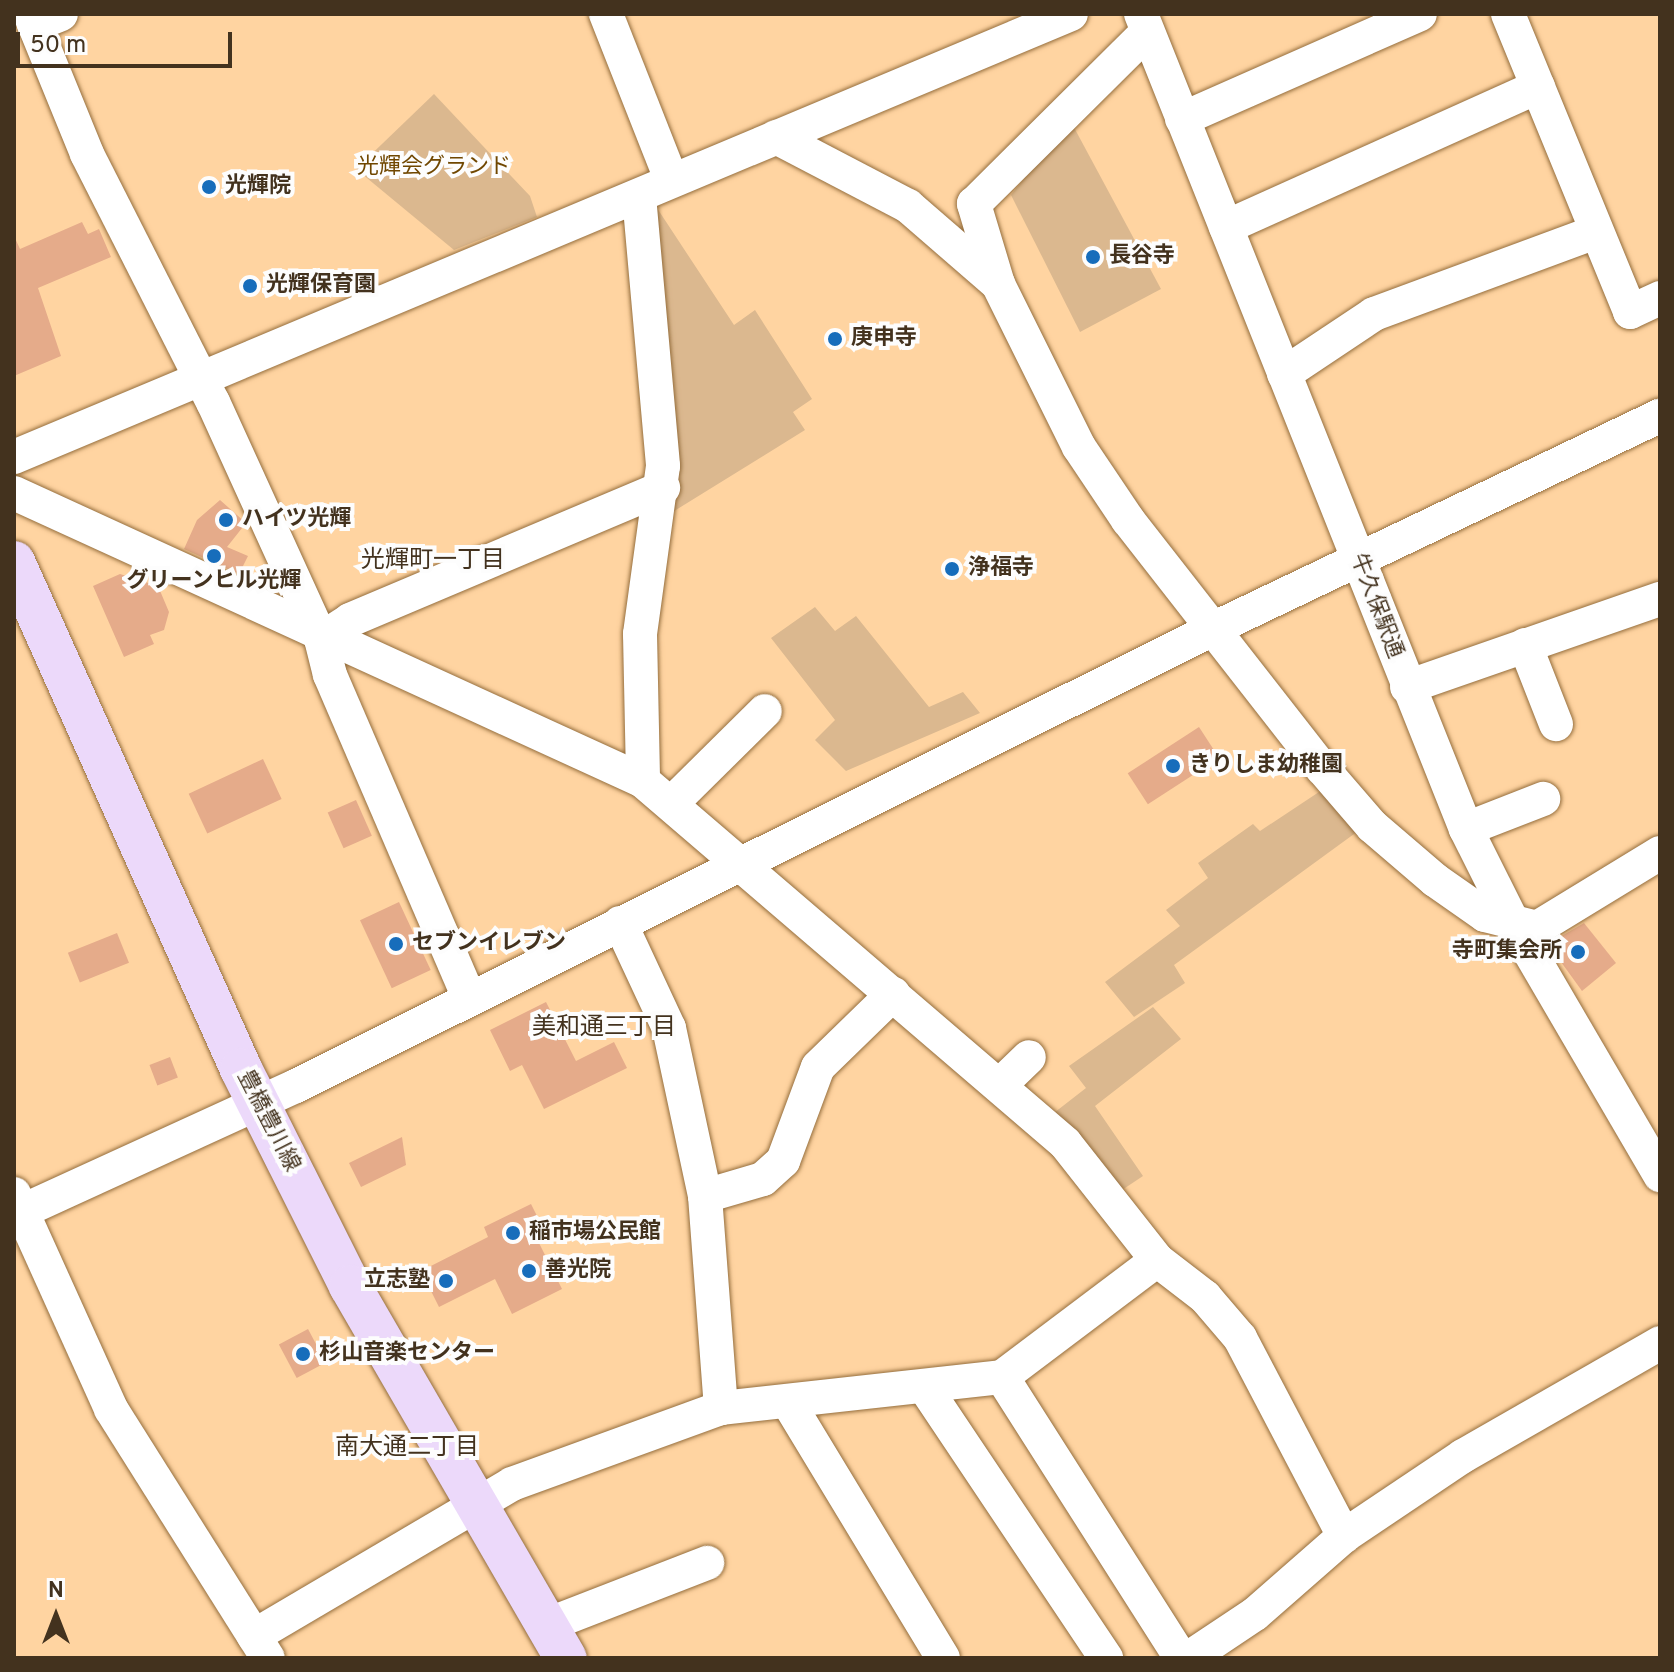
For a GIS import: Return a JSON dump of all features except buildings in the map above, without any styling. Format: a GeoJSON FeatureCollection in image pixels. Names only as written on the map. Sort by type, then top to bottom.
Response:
{"type":"FeatureCollection","features":[{"type":"Feature","properties":{"kind":"main road","name":"豊橋豊川線"},"geometry":{"type":"LineString","coordinates":[[14,562],[258,1104],[350,1286],[473,1504],[556,1642]]}},
{"type":"Feature","properties":{"kind":"street"},"geometry":{"type":"LineString","coordinates":[[606,14],[671,179]]}},
{"type":"Feature","properties":{"kind":"street"},"geometry":{"type":"LineString","coordinates":[[14,457],[639,196],[671,179],[1071,14]]}},
{"type":"Feature","properties":{"kind":"street"},"geometry":{"type":"LineString","coordinates":[[1182,119],[1420,14]]}},
{"type":"Feature","properties":{"kind":"street"},"geometry":{"type":"LineString","coordinates":[[1508,14],[1630,312],[1660,298]]}},
{"type":"Feature","properties":{"kind":"street"},"geometry":{"type":"LineString","coordinates":[[42,18],[87,154],[321,639],[330,675],[469,997]]}},
{"type":"Feature","properties":{"kind":"street"},"geometry":{"type":"LineString","coordinates":[[1144,23],[974,204],[998,284],[1079,447],[1128,520],[1217,627],[1372,826],[1485,915],[1514,925],[1537,928],[1660,853]]}},
{"type":"Feature","properties":{"kind":"street","name":"牛久保駅通"},"geometry":{"type":"LineString","coordinates":[[1144,23],[1466,829],[1514,925],[1660,1175]]}},
{"type":"Feature","properties":{"kind":"street"},"geometry":{"type":"LineString","coordinates":[[1226,227],[1538,87]]}},
{"type":"Feature","properties":{"kind":"street"},"geometry":{"type":"LineString","coordinates":[[776,137],[908,206],[998,284]]}},
{"type":"Feature","properties":{"kind":"street"},"geometry":{"type":"LineString","coordinates":[[639,196],[663,488],[640,634],[643,781]]}},
{"type":"Feature","properties":{"kind":"street"},"geometry":{"type":"LineString","coordinates":[[1284,374],[1374,314],[1596,232]]}},
{"type":"Feature","properties":{"kind":"street"},"geometry":{"type":"LineString","coordinates":[[1157,1260],[1002,1377],[926,1389],[721,1408],[512,1484],[473,1504],[261,1647],[111,1409],[17,1207],[258,1104],[1217,627],[1660,416]]}},
{"type":"Feature","properties":{"kind":"street"},"geometry":{"type":"LineString","coordinates":[[321,639],[350,620],[663,488]]}},
{"type":"Feature","properties":{"kind":"street"},"geometry":{"type":"LineString","coordinates":[[14,493],[321,639],[643,781],[893,994],[976,1044],[1000,1085],[1065,1143],[1157,1260],[1205,1297],[1240,1338],[1344,1536]]}},
{"type":"Feature","properties":{"kind":"street"},"geometry":{"type":"LineString","coordinates":[[1407,687],[1660,599]]}},
{"type":"Feature","properties":{"kind":"street"},"geometry":{"type":"LineString","coordinates":[[1525,645],[1556,724]]}},
{"type":"Feature","properties":{"kind":"street"},"geometry":{"type":"LineString","coordinates":[[671,804],[765,711]]}},
{"type":"Feature","properties":{"kind":"street"},"geometry":{"type":"LineString","coordinates":[[1466,829],[1543,799]]}},
{"type":"Feature","properties":{"kind":"street"},"geometry":{"type":"LineString","coordinates":[[620,923],[669,1028],[705,1196],[721,1408]]}},
{"type":"Feature","properties":{"kind":"street"},"geometry":{"type":"LineString","coordinates":[[705,1196],[763,1179],[783,1161],[818,1067],[893,994]]}},
{"type":"Feature","properties":{"kind":"street"},"geometry":{"type":"LineString","coordinates":[[1000,1085],[1029,1057]]}},
{"type":"Feature","properties":{"kind":"street"},"geometry":{"type":"LineString","coordinates":[[1189,1658],[1255,1614],[1344,1536],[1463,1456],[1659,1345]]}},
{"type":"Feature","properties":{"kind":"street"},"geometry":{"type":"LineString","coordinates":[[1002,1377],[1181,1658]]}},
{"type":"Feature","properties":{"kind":"street"},"geometry":{"type":"LineString","coordinates":[[926,1389],[1106,1658]]}},
{"type":"Feature","properties":{"kind":"street"},"geometry":{"type":"LineString","coordinates":[[788,1402],[943,1658]]}},
{"type":"Feature","properties":{"kind":"street"},"geometry":{"type":"LineString","coordinates":[[556,1642],[707,1563]]}},
{"type":"Feature","properties":{"kind":"green space","name":"光輝会グランド"},"geometry":{"type":"Polygon","coordinates":[[[434,94],[530,196],[537,217],[454,250],[356,169],[434,94]]]}},
{"type":"Feature","properties":{"kind":"green space"},"geometry":{"type":"Polygon","coordinates":[[[1070,120],[1161,289],[1080,332],[1011,195],[1070,120]]]}},
{"type":"Feature","properties":{"kind":"green space"},"geometry":{"type":"Polygon","coordinates":[[[655,205],[734,325],[755,310],[812,399],[793,412],[805,430],[671,513],[655,205]]]}},
{"type":"Feature","properties":{"kind":"green space"},"geometry":{"type":"Polygon","coordinates":[[[815,607],[835,631],[856,616],[929,707],[963,692],[980,713],[846,771],[815,740],[835,720],[771,638],[815,607]]]}},
{"type":"Feature","properties":{"kind":"green space"},"geometry":{"type":"Polygon","coordinates":[[[1328,786],[1365,826],[1174,965],[1185,983],[1134,1017],[1105,982],[1180,926],[1166,910],[1208,878],[1198,863],[1253,824],[1260,831],[1328,786]]]}},
{"type":"Feature","properties":{"kind":"green space"},"geometry":{"type":"Polygon","coordinates":[[[1153,1007],[1181,1039],[1095,1106],[1143,1176],[1116,1194],[1050,1116],[1086,1088],[1069,1066],[1153,1007]]]}},
{"type":"Feature","properties":{"kind":"place","name":"光輝院"},"geometry":{"type":"Point","coordinates":[209,187]}},
{"type":"Feature","properties":{"kind":"place","name":"長谷寺"},"geometry":{"type":"Point","coordinates":[1093,257]}},
{"type":"Feature","properties":{"kind":"place","name":"光輝保育園"},"geometry":{"type":"Point","coordinates":[250,286]}},
{"type":"Feature","properties":{"kind":"place","name":"庚申寺"},"geometry":{"type":"Point","coordinates":[835,339]}},
{"type":"Feature","properties":{"kind":"place","name":"ハイツ光輝"},"geometry":{"type":"Point","coordinates":[226,520]}},
{"type":"Feature","properties":{"kind":"place","name":"グリーンヒル光輝"},"geometry":{"type":"Point","coordinates":[214,556]}},
{"type":"Feature","properties":{"kind":"place","name":"浄福寺"},"geometry":{"type":"Point","coordinates":[952,569]}},
{"type":"Feature","properties":{"kind":"place","name":"きりしま幼稚園"},"geometry":{"type":"Point","coordinates":[1173,766]}},
{"type":"Feature","properties":{"kind":"place","name":"セブンイレブン"},"geometry":{"type":"Point","coordinates":[396,944]}},
{"type":"Feature","properties":{"kind":"place","name":"寺町集会所"},"geometry":{"type":"Point","coordinates":[1578,952]}},
{"type":"Feature","properties":{"kind":"place","name":"稲市場公民館"},"geometry":{"type":"Point","coordinates":[513,1233]}},
{"type":"Feature","properties":{"kind":"place","name":"善光院"},"geometry":{"type":"Point","coordinates":[529,1271]}},
{"type":"Feature","properties":{"kind":"place","name":"立志塾"},"geometry":{"type":"Point","coordinates":[446,1281]}},
{"type":"Feature","properties":{"kind":"place","name":"杉山音楽センター"},"geometry":{"type":"Point","coordinates":[303,1354]}},
{"type":"Feature","properties":{"kind":"district","name":"光輝町一丁目"},"geometry":{"type":"Point","coordinates":[433,562]}},
{"type":"Feature","properties":{"kind":"district","name":"美和通三丁目"},"geometry":{"type":"Point","coordinates":[604,1029]}},
{"type":"Feature","properties":{"kind":"district","name":"南大通二丁目"},"geometry":{"type":"Point","coordinates":[407,1449]}}]}
